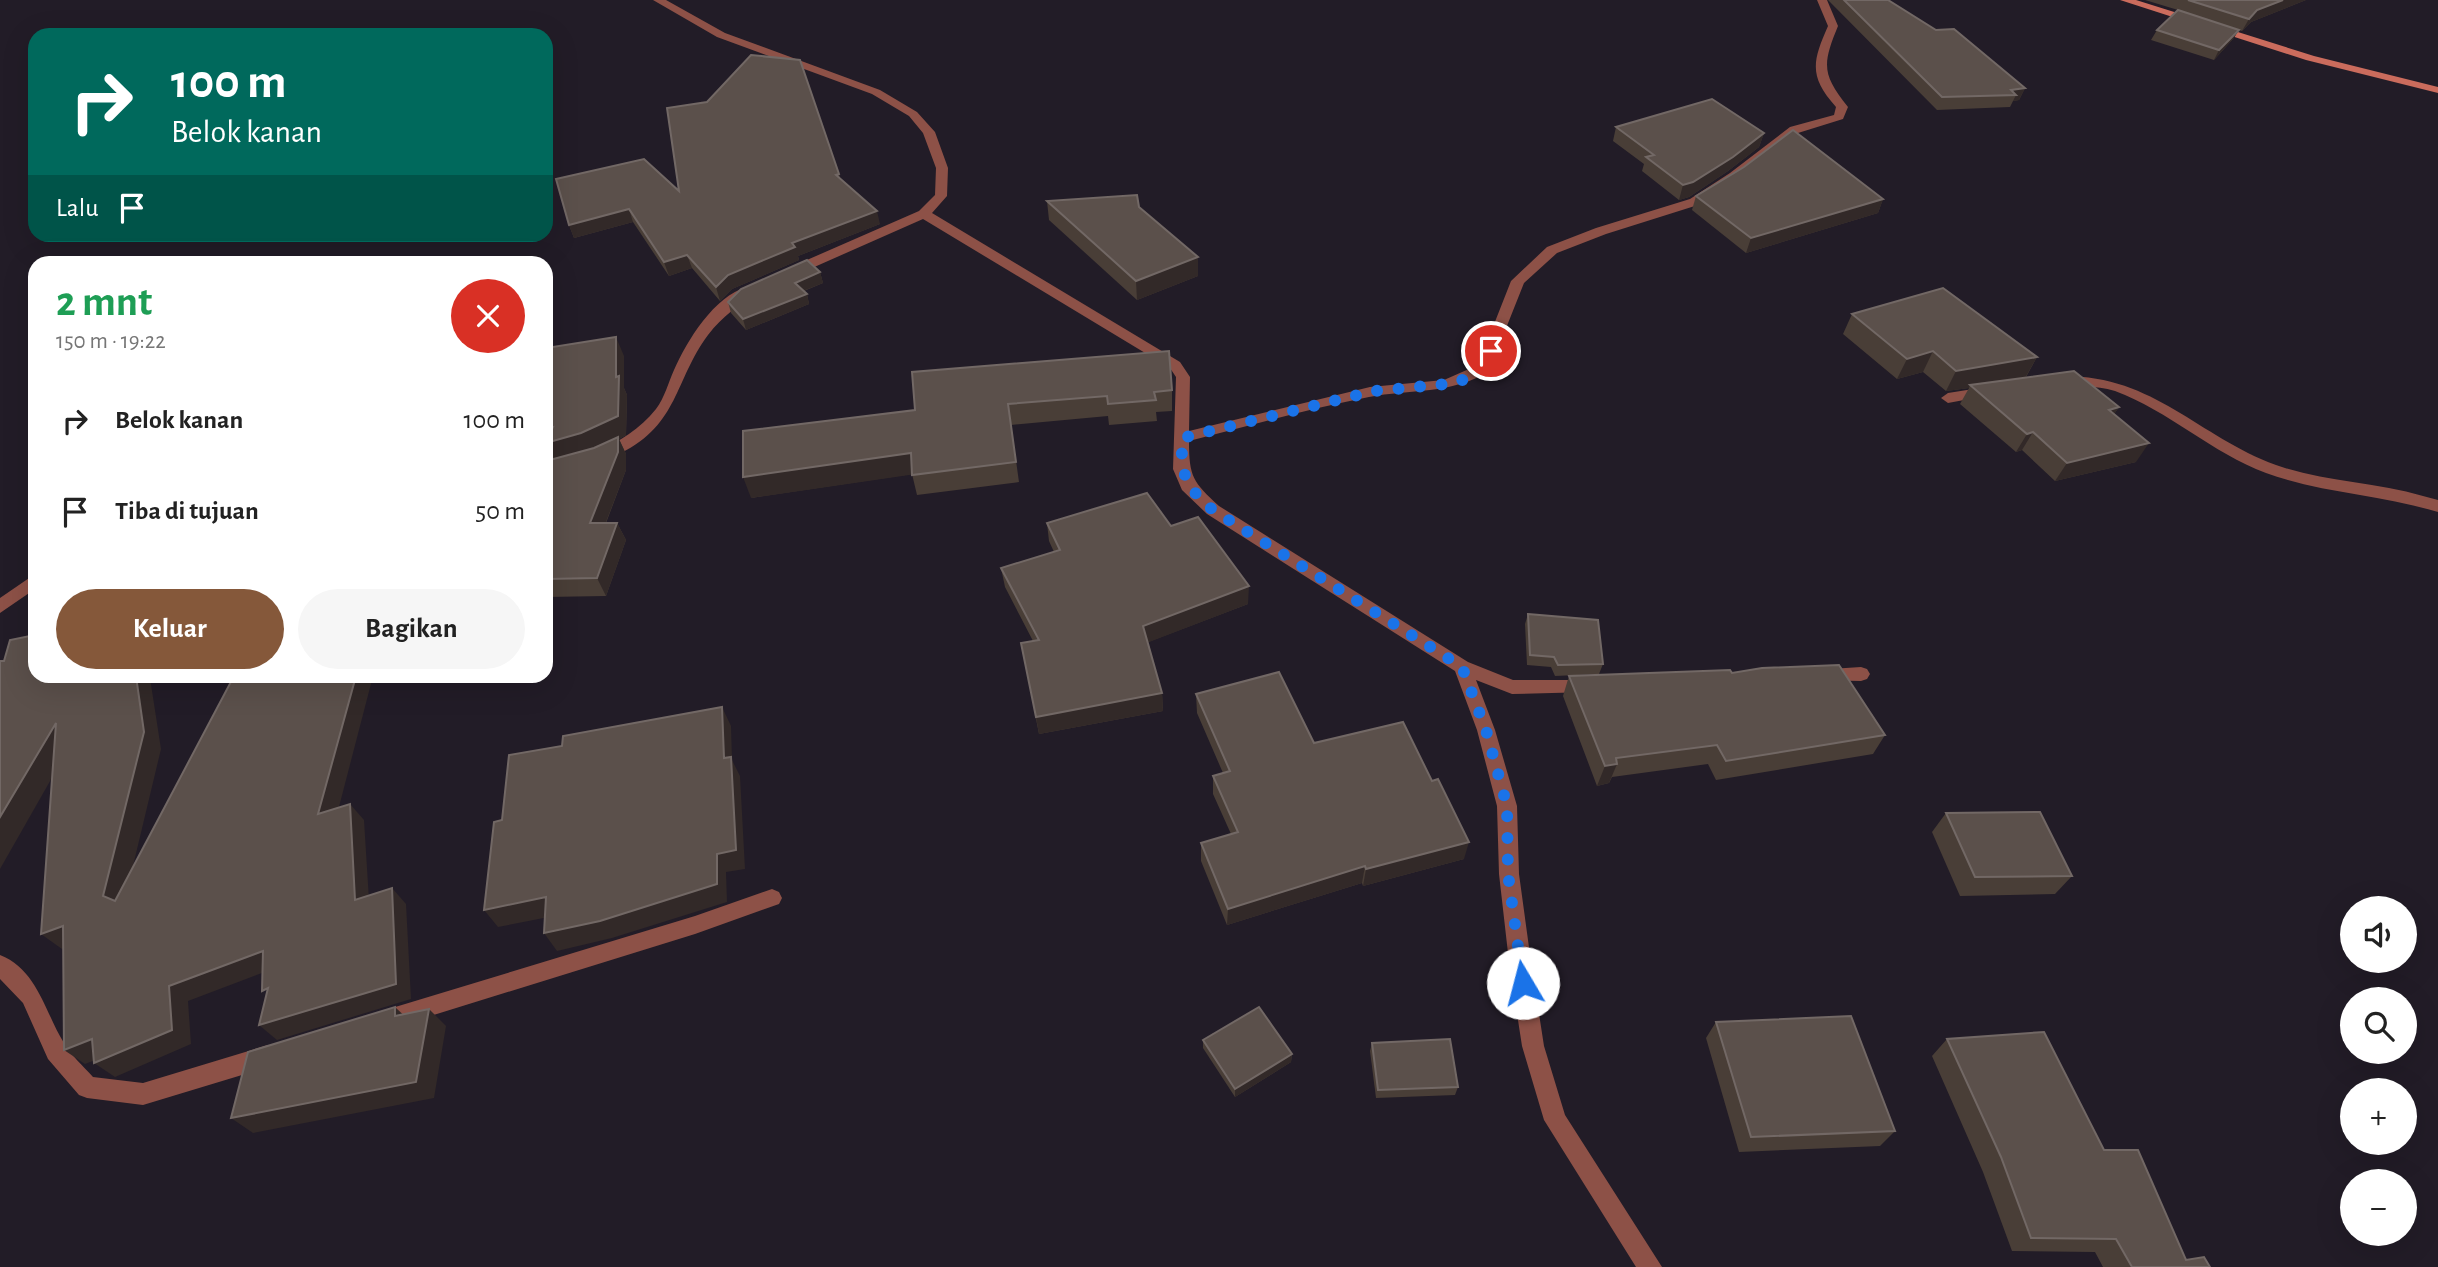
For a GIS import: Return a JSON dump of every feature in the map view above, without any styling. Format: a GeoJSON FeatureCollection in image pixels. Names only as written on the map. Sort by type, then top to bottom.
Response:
{"type":"FeatureCollection","features":[{"type":"Feature","properties":{"kind":"main road"},"geometry":{"type":"LineString","coordinates":[[2125,0],[2310,58],[2438,90]]}},
{"type":"Feature","properties":{"kind":"street"},"geometry":{"type":"LineString","coordinates":[[583,462],[631,443],[663,411],[685,360],[706,328],[738,294],[924,214],[941,196],[942,168],[929,132],[913,114],[876,92],[720,34],[658,0]]}},
{"type":"Feature","properties":{"kind":"street"},"geometry":{"type":"LineString","coordinates":[[1182,438],[1374,391],[1457,383],[1472,377],[1484,368],[1518,281],[1552,250],[1601,231],[1694,202],[1734,176],[1794,130],[1839,117],[1842,107],[1831,96],[1818,70],[1820,57],[1833,26],[1822,0]]}},
{"type":"Feature","properties":{"kind":"street"},"geometry":{"type":"LineString","coordinates":[[924,214],[1175,365],[1183,377],[1181,469],[1188,486],[1213,510],[1462,667],[1512,687],[1602,685]]}},
{"type":"Feature","properties":{"kind":"street"},"geometry":{"type":"LineString","coordinates":[[2043,384],[2088,379],[2105,382],[2123,388],[2235,453],[2272,469],[2405,495],[2438,506]]}},
{"type":"Feature","properties":{"kind":"street"},"geometry":{"type":"LineString","coordinates":[[1948,398],[2002,390]]}},
{"type":"Feature","properties":{"kind":"street"},"geometry":{"type":"LineString","coordinates":[[0,607],[28,585]]}},
{"type":"Feature","properties":{"kind":"street"},"geometry":{"type":"LineString","coordinates":[[1462,667],[1486,730],[1507,806],[1508,874],[1520,962],[1533,1046],[1555,1120],[1650,1267]]}},
{"type":"Feature","properties":{"kind":"street"},"geometry":{"type":"LineString","coordinates":[[1806,676],[1861,674]]}},
{"type":"Feature","properties":{"kind":"street"},"geometry":{"type":"LineString","coordinates":[[367,1026],[695,925],[772,898]]}},
{"type":"Feature","properties":{"kind":"street"},"geometry":{"type":"LineString","coordinates":[[0,965],[31,996],[55,1051],[87,1087],[144,1094],[288,1050]]}},
{"type":"Feature","properties":{"kind":"building"},"geometry":{"type":"Polygon","coordinates":[[[1844,0],[1888,0],[1936,30],[1954,29],[2025,88],[2011,90],[2016,95],[1942,97],[1844,0]]]}},
{"type":"Feature","properties":{"kind":"building"},"geometry":{"type":"Polygon","coordinates":[[[2188,0],[2283,0],[2257,10],[2249,19],[2188,0]]]}},
{"type":"Feature","properties":{"kind":"building"},"geometry":{"type":"Polygon","coordinates":[[[2178,10],[2239,30],[2219,50],[2157,30],[2178,10]]]}},
{"type":"Feature","properties":{"kind":"building"},"geometry":{"type":"Polygon","coordinates":[[[751,55],[800,60],[839,174],[836,175],[877,211],[792,243],[795,247],[728,275],[716,287],[687,255],[664,262],[629,209],[569,225],[556,179],[644,159],[679,191],[667,108],[707,102],[751,55]]]}},
{"type":"Feature","properties":{"kind":"building"},"geometry":{"type":"Polygon","coordinates":[[[1712,99],[1764,133],[1733,157],[1693,182],[1683,185],[1646,157],[1654,155],[1616,127],[1712,99]]]}},
{"type":"Feature","properties":{"kind":"building"},"geometry":{"type":"Polygon","coordinates":[[[1793,130],[1883,199],[1751,238],[1696,196],[1744,167],[1793,130]]]}},
{"type":"Feature","properties":{"kind":"building"},"geometry":{"type":"Polygon","coordinates":[[[1137,195],[1139,207],[1198,257],[1136,281],[1047,201],[1137,195]]]}},
{"type":"Feature","properties":{"kind":"building"},"geometry":{"type":"Polygon","coordinates":[[[807,260],[820,272],[795,283],[807,294],[743,319],[728,302],[741,289],[807,260]]]}},
{"type":"Feature","properties":{"kind":"building"},"geometry":{"type":"Polygon","coordinates":[[[1943,288],[2037,357],[1956,371],[1933,351],[1907,359],[1852,314],[1943,288]]]}},
{"type":"Feature","properties":{"kind":"building"},"geometry":{"type":"Polygon","coordinates":[[[616,337],[618,416],[581,433],[553,441],[553,347],[616,337]]]}},
{"type":"Feature","properties":{"kind":"building"},"geometry":{"type":"Polygon","coordinates":[[[1169,351],[1172,390],[1154,392],[1156,400],[1108,404],[1107,396],[1008,404],[1016,462],[912,475],[911,453],[743,477],[743,431],[915,410],[912,372],[1169,351]]]}},
{"type":"Feature","properties":{"kind":"building"},"geometry":{"type":"Polygon","coordinates":[[[2074,371],[2119,407],[2109,410],[2149,443],[2067,463],[2033,432],[2027,434],[1970,385],[2074,371]]]}},
{"type":"Feature","properties":{"kind":"building"},"geometry":{"type":"Polygon","coordinates":[[[618,437],[618,452],[590,523],[617,523],[597,578],[553,579],[553,459],[594,448],[618,437]]]}},
{"type":"Feature","properties":{"kind":"building"},"geometry":{"type":"Polygon","coordinates":[[[1147,493],[1171,526],[1198,517],[1249,586],[1143,626],[1162,693],[1036,717],[1021,643],[1039,640],[1001,568],[1060,550],[1047,523],[1147,493]]]}},
{"type":"Feature","properties":{"kind":"building"},"geometry":{"type":"Polygon","coordinates":[[[1528,614],[1598,620],[1603,664],[1558,665],[1554,657],[1530,655],[1528,614]]]}},
{"type":"Feature","properties":{"kind":"building"},"geometry":{"type":"Polygon","coordinates":[[[28,636],[28,683],[137,683],[144,732],[103,896],[115,901],[230,683],[354,683],[318,814],[350,804],[355,900],[392,888],[396,984],[259,1025],[268,988],[262,991],[263,951],[169,986],[172,1030],[94,1063],[92,1039],[64,1050],[63,926],[41,934],[56,723],[0,817],[0,661],[4,661],[10,640],[28,636]]]}},
{"type":"Feature","properties":{"kind":"building"},"geometry":{"type":"Polygon","coordinates":[[[1839,665],[1885,735],[1726,761],[1717,745],[1616,758],[1617,764],[1605,766],[1569,676],[1730,670],[1732,673],[1762,668],[1839,665]]]}},
{"type":"Feature","properties":{"kind":"building"},"geometry":{"type":"Polygon","coordinates":[[[1279,672],[1314,743],[1403,722],[1432,781],[1438,779],[1469,842],[1366,869],[1365,866],[1228,909],[1201,843],[1238,832],[1213,776],[1230,771],[1196,694],[1279,672]]]}},
{"type":"Feature","properties":{"kind":"building"},"geometry":{"type":"Polygon","coordinates":[[[722,707],[724,758],[731,757],[736,850],[717,854],[717,884],[600,921],[544,933],[546,897],[484,910],[494,822],[502,820],[509,755],[562,746],[563,736],[722,707]]]}},
{"type":"Feature","properties":{"kind":"building"},"geometry":{"type":"Polygon","coordinates":[[[2040,812],[2072,876],[1975,877],[1946,813],[2040,812]]]}},
{"type":"Feature","properties":{"kind":"building"},"geometry":{"type":"Polygon","coordinates":[[[395,1007],[395,1016],[429,1009],[416,1082],[231,1118],[248,1052],[395,1007]]]}},
{"type":"Feature","properties":{"kind":"building"},"geometry":{"type":"Polygon","coordinates":[[[1259,1007],[1292,1054],[1235,1089],[1203,1040],[1259,1007]]]}},
{"type":"Feature","properties":{"kind":"building"},"geometry":{"type":"Polygon","coordinates":[[[1851,1016],[1895,1131],[1751,1137],[1716,1022],[1851,1016]]]}},
{"type":"Feature","properties":{"kind":"building"},"geometry":{"type":"Polygon","coordinates":[[[2044,1032],[2104,1150],[2138,1150],[2186,1260],[2204,1257],[2210,1267],[2132,1267],[2116,1239],[2031,1238],[2001,1157],[1947,1039],[2044,1032]]]}},
{"type":"Feature","properties":{"kind":"building"},"geometry":{"type":"Polygon","coordinates":[[[1450,1039],[1458,1087],[1378,1090],[1372,1043],[1450,1039]]]}},
{"type":"Feature","properties":{"kind":"route"},"geometry":{"type":"LineString","coordinates":[[1491,351],[1484,368],[1457,383],[1374,391],[1182,438],[1181,469],[1188,486],[1213,510],[1462,667],[1486,730],[1507,806],[1508,874],[1523,983]]}}]}
